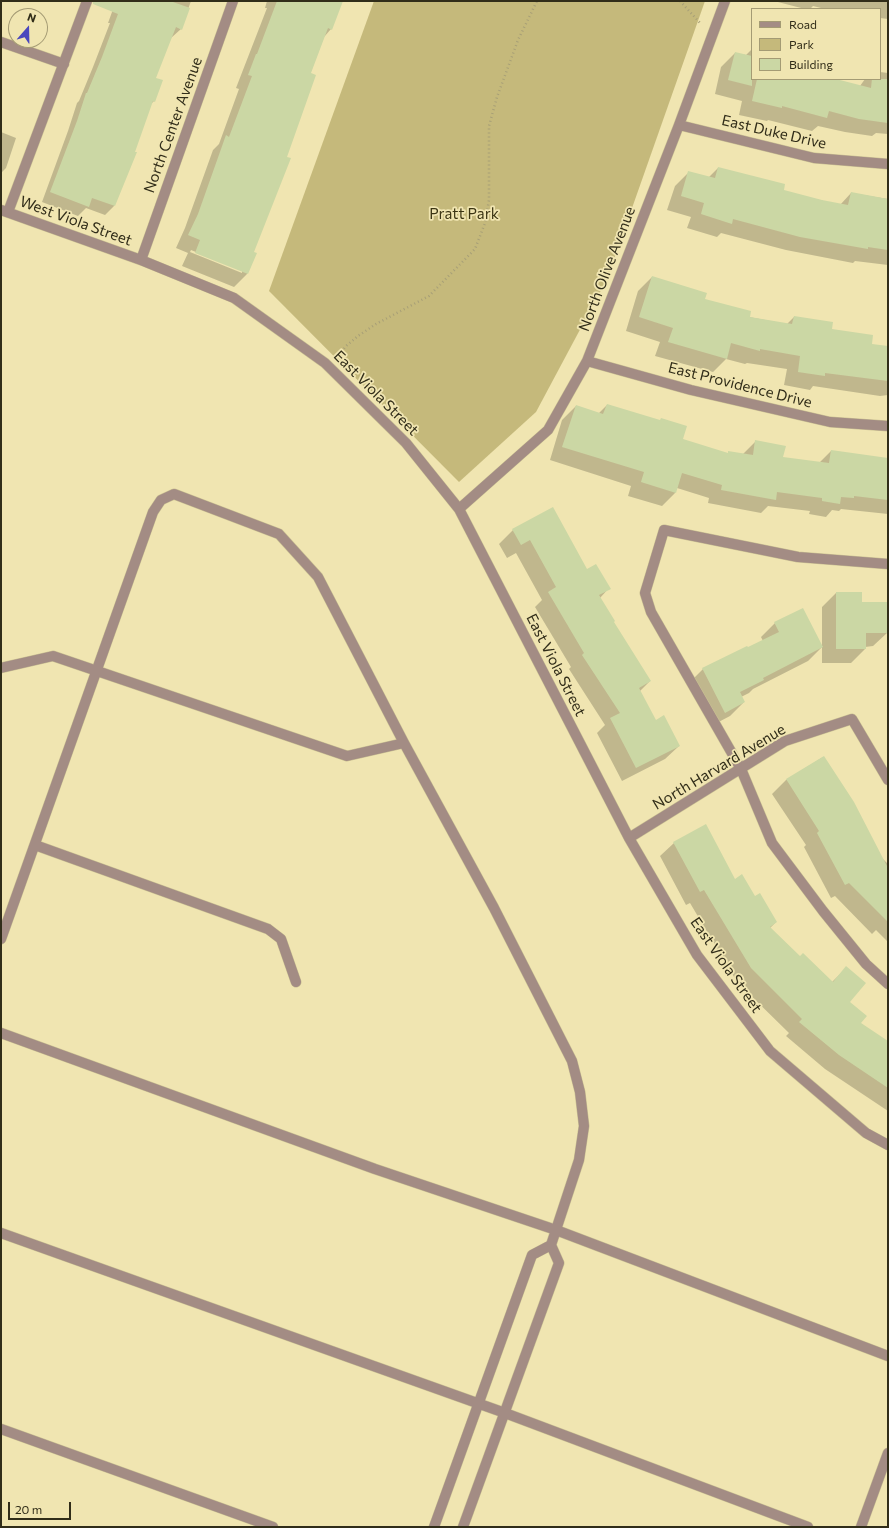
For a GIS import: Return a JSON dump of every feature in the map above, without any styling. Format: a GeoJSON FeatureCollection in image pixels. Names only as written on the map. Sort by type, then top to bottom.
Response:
{"type":"FeatureCollection","features":[{"type":"Feature","properties":{"kind":"street"},"geometry":{"type":"LineString","coordinates":[[4,211],[64,64],[87,1]]}},
{"type":"Feature","properties":{"kind":"street","name":"North Center Avenue"},"geometry":{"type":"LineString","coordinates":[[141,260],[233,1]]}},
{"type":"Feature","properties":{"kind":"street","name":"North Olive Avenue"},"geometry":{"type":"LineString","coordinates":[[459,509],[548,430],[587,361],[679,125],[725,1]]}},
{"type":"Feature","properties":{"kind":"street"},"geometry":{"type":"LineString","coordinates":[[1,42],[64,64]]}},
{"type":"Feature","properties":{"kind":"street","name":"East Duke Drive"},"geometry":{"type":"LineString","coordinates":[[679,125],[814,158],[888,164]]}},
{"type":"Feature","properties":{"kind":"street","name":"West Viola Street"},"geometry":{"type":"LineString","coordinates":[[4,211],[141,260]]}},
{"type":"Feature","properties":{"kind":"street","name":"East Viola Street"},"geometry":{"type":"LineString","coordinates":[[141,260],[234,298],[330,367],[406,443],[459,509],[628,838],[697,955],[770,1051],[866,1133],[888,1145]]}},
{"type":"Feature","properties":{"kind":"street","name":"East Providence Drive"},"geometry":{"type":"LineString","coordinates":[[587,361],[691,390],[830,422],[888,426]]}},
{"type":"Feature","properties":{"kind":"street"},"geometry":{"type":"LineString","coordinates":[[1,939],[152,512],[161,500],[174,494],[279,534],[318,577],[404,743],[494,908],[572,1061],[580,1092],[584,1126],[579,1160],[551,1245],[559,1263],[463,1527]]}},
{"type":"Feature","properties":{"kind":"street"},"geometry":{"type":"LineString","coordinates":[[888,564],[798,556],[664,530],[645,593],[650,612],[741,769],[772,843],[866,964],[888,984]]}},
{"type":"Feature","properties":{"kind":"street"},"geometry":{"type":"LineString","coordinates":[[1,668],[54,656],[347,756],[404,743]]}},
{"type":"Feature","properties":{"kind":"street","name":"North Harvard Avenue"},"geometry":{"type":"LineString","coordinates":[[628,838],[785,742],[852,719],[888,780]]}},
{"type":"Feature","properties":{"kind":"street"},"geometry":{"type":"LineString","coordinates":[[35,845],[268,929],[281,939],[296,982]]}},
{"type":"Feature","properties":{"kind":"street"},"geometry":{"type":"LineString","coordinates":[[1,1033],[375,1169],[556,1230],[888,1356]]}},
{"type":"Feature","properties":{"kind":"street"},"geometry":{"type":"LineString","coordinates":[[1,1233],[505,1413],[808,1527]]}},
{"type":"Feature","properties":{"kind":"street"},"geometry":{"type":"LineString","coordinates":[[434,1527],[532,1255],[551,1245]]}},
{"type":"Feature","properties":{"kind":"street"},"geometry":{"type":"LineString","coordinates":[[1,1429],[273,1527]]}},
{"type":"Feature","properties":{"kind":"street"},"geometry":{"type":"LineString","coordinates":[[861,1527],[887,1457]]}},
{"type":"Feature","properties":{"kind":"path"},"geometry":{"type":"LineString","coordinates":[[330,367],[346,346],[358,336],[376,324],[429,296],[475,249],[490,200],[489,126],[497,97],[518,40],[537,1]]}},
{"type":"Feature","properties":{"kind":"path"},"geometry":{"type":"LineString","coordinates":[[680,1],[712,36]]}},
{"type":"Feature","properties":{"kind":"green space","name":"Pratt Park"},"geometry":{"type":"Polygon","coordinates":[[[374,1],[705,1],[607,279],[536,412],[459,482],[269,291],[374,1]]]}},
{"type":"Feature","properties":{"kind":"building"},"geometry":{"type":"Polygon","coordinates":[[[93,1],[170,1],[190,8],[182,30],[176,27],[156,78],[163,80],[155,102],[153,101],[135,152],[137,152],[115,206],[92,198],[89,207],[50,192],[86,93],[102,57],[118,14],[93,4],[93,1]]]}},
{"type":"Feature","properties":{"kind":"building"},"geometry":{"type":"Polygon","coordinates":[[[277,1],[343,1],[332,30],[328,28],[311,73],[316,75],[287,157],[291,158],[254,252],[257,253],[248,274],[195,253],[200,240],[188,235],[198,214],[226,135],[229,137],[252,76],[248,75],[277,1]]]}},
{"type":"Feature","properties":{"kind":"building"},"geometry":{"type":"Polygon","coordinates":[[[735,52],[751,56],[752,86],[728,80],[735,52]]]}},
{"type":"Feature","properties":{"kind":"building"},"geometry":{"type":"Polygon","coordinates":[[[888,79],[888,123],[859,119],[829,111],[827,118],[782,106],[782,108],[752,101],[757,80],[840,80],[871,88],[872,80],[888,79]]]}},
{"type":"Feature","properties":{"kind":"building"},"geometry":{"type":"Polygon","coordinates":[[[718,167],[785,184],[784,190],[848,205],[851,192],[888,199],[888,250],[868,247],[868,249],[800,237],[733,219],[732,224],[701,214],[704,203],[681,196],[688,171],[715,178],[718,167]]]}},
{"type":"Feature","properties":{"kind":"building"},"geometry":{"type":"Polygon","coordinates":[[[652,276],[707,293],[705,299],[751,311],[750,317],[792,324],[794,316],[833,322],[832,329],[873,335],[872,344],[888,346],[888,381],[825,373],[825,376],[798,372],[800,356],[760,349],[760,351],[731,343],[727,359],[668,342],[673,328],[639,317],[652,276]]]}},
{"type":"Feature","properties":{"kind":"building"},"geometry":{"type":"Polygon","coordinates":[[[607,404],[660,420],[661,418],[687,426],[683,439],[728,453],[728,451],[753,455],[755,440],[786,446],[783,457],[829,463],[831,450],[888,458],[888,500],[854,496],[854,498],[841,497],[840,504],[822,501],[822,498],[777,492],[776,500],[721,490],[722,485],[682,473],[676,493],[641,482],[644,472],[562,447],[576,405],[603,414],[607,404]]]}},
{"type":"Feature","properties":{"kind":"building"},"geometry":{"type":"Polygon","coordinates":[[[553,507],[587,569],[596,564],[611,589],[599,595],[651,681],[639,688],[656,720],[664,715],[680,746],[636,768],[610,718],[620,713],[582,655],[584,653],[548,592],[556,587],[530,540],[521,545],[512,529],[553,507]]]}},
{"type":"Feature","properties":{"kind":"building"},"geometry":{"type":"Polygon","coordinates":[[[836,592],[862,592],[862,602],[888,602],[888,633],[866,633],[866,649],[836,649],[836,592]]]}},
{"type":"Feature","properties":{"kind":"building"},"geometry":{"type":"Polygon","coordinates":[[[803,608],[823,647],[763,678],[764,680],[740,692],[745,702],[725,713],[702,668],[779,632],[774,622],[803,608]]]}},
{"type":"Feature","properties":{"kind":"building"},"geometry":{"type":"Polygon","coordinates":[[[824,756],[854,802],[888,868],[888,922],[849,883],[845,885],[817,833],[819,831],[786,779],[824,756]]]}},
{"type":"Feature","properties":{"kind":"building"},"geometry":{"type":"Polygon","coordinates":[[[706,824],[735,879],[742,874],[755,896],[760,893],[777,922],[770,927],[800,956],[803,953],[833,982],[846,966],[866,983],[850,1002],[867,1016],[861,1023],[888,1041],[888,1088],[839,1055],[799,1022],[802,1019],[751,968],[704,890],[700,892],[673,842],[706,824]]]}}]}
